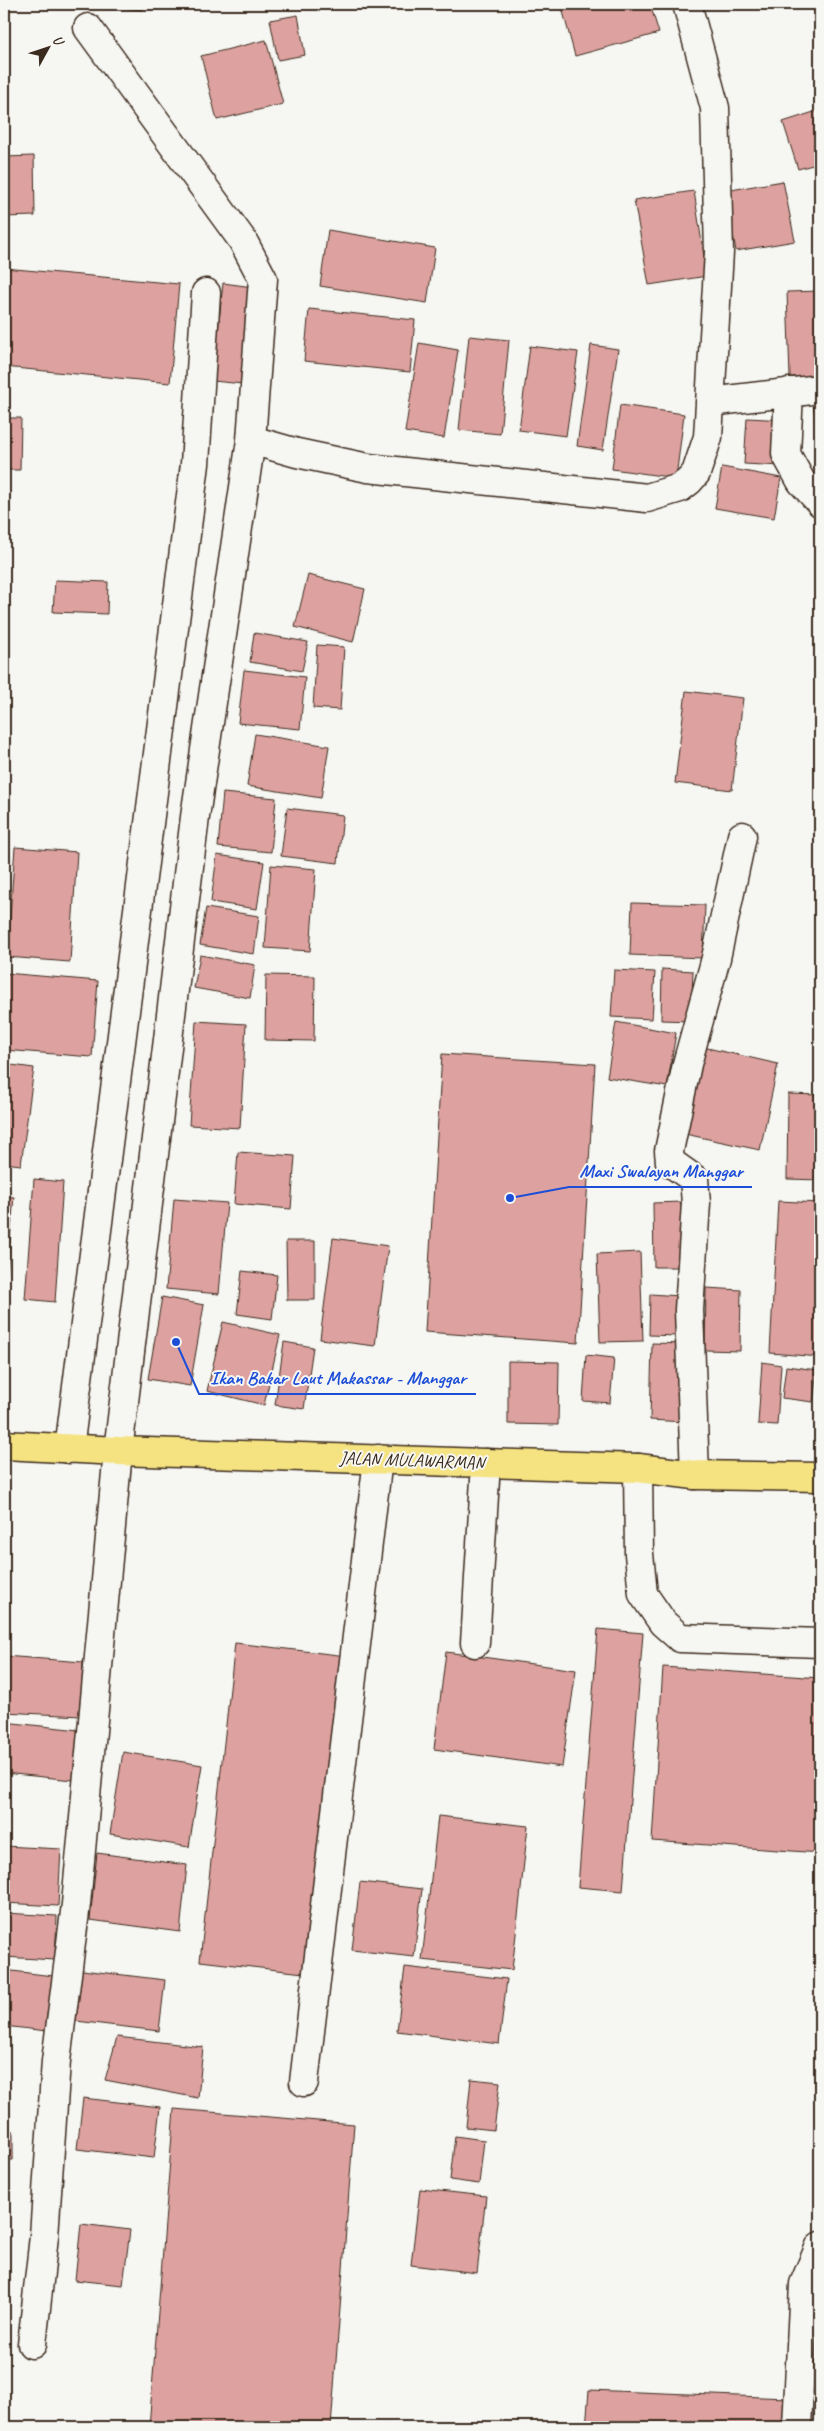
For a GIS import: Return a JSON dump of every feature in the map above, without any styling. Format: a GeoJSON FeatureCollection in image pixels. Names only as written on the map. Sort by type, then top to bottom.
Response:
{"type":"FeatureCollection","features":[{"type":"Feature","properties":{"kind":"main road","name":"JALAN MULAWARMAN"},"geometry":{"type":"LineString","coordinates":[[4,1445],[118,1451],[638,1468],[695,1475],[820,1477]]}},
{"type":"Feature","properties":{"kind":"street"},"geometry":{"type":"LineString","coordinates":[[251,440],[296,453],[368,468],[646,498],[680,488],[696,473],[708,437],[719,252],[714,108],[687,4]]}},
{"type":"Feature","properties":{"kind":"street"},"geometry":{"type":"LineString","coordinates":[[32,2344],[44,2236],[56,2061],[76,1904],[118,1451],[195,818],[251,440],[263,280],[244,241],[88,28]]}},
{"type":"Feature","properties":{"kind":"street"},"geometry":{"type":"LineString","coordinates":[[69,1449],[195,464],[206,293]]}},
{"type":"Feature","properties":{"kind":"street"},"geometry":{"type":"LineString","coordinates":[[710,402],[820,389]]}},
{"type":"Feature","properties":{"kind":"street"},"geometry":{"type":"LineString","coordinates":[[789,392],[786,454],[801,481],[820,502]]}},
{"type":"Feature","properties":{"kind":"street"},"geometry":{"type":"LineString","coordinates":[[695,1475],[689,1310],[696,1203],[694,1178],[670,1162],[669,1151],[687,1064],[716,958],[742,836]]}},
{"type":"Feature","properties":{"kind":"street"},"geometry":{"type":"LineString","coordinates":[[304,2082],[378,1459]]}},
{"type":"Feature","properties":{"kind":"street"},"geometry":{"type":"LineString","coordinates":[[475,1643],[486,1463]]}},
{"type":"Feature","properties":{"kind":"street"},"geometry":{"type":"LineString","coordinates":[[638,1468],[639,1554],[643,1594],[663,1623],[680,1638],[820,1642]]}},
{"type":"Feature","properties":{"kind":"street"},"geometry":{"type":"LineString","coordinates":[[798,2427],[804,2284],[820,2246]]}},
{"type":"Feature","properties":{"kind":"building"},"geometry":{"type":"Polygon","coordinates":[[[8,4],[53,4],[53,6],[8,4]]]}},
{"type":"Feature","properties":{"kind":"building"},"geometry":{"type":"Polygon","coordinates":[[[108,4],[143,4],[143,10],[107,7],[108,4]]]}},
{"type":"Feature","properties":{"kind":"building"},"geometry":{"type":"Polygon","coordinates":[[[561,4],[650,4],[659,33],[575,56],[561,4]]]}},
{"type":"Feature","properties":{"kind":"building"},"geometry":{"type":"Polygon","coordinates":[[[298,15],[305,55],[278,60],[270,20],[298,15]]]}},
{"type":"Feature","properties":{"kind":"building"},"geometry":{"type":"Polygon","coordinates":[[[266,40],[283,104],[217,120],[201,56],[266,40]]]}},
{"type":"Feature","properties":{"kind":"building"},"geometry":{"type":"Polygon","coordinates":[[[820,110],[820,163],[798,169],[783,122],[820,110]]]}},
{"type":"Feature","properties":{"kind":"building"},"geometry":{"type":"Polygon","coordinates":[[[4,119],[7,119],[5,147],[4,147],[4,119]]]}},
{"type":"Feature","properties":{"kind":"building"},"geometry":{"type":"Polygon","coordinates":[[[34,156],[35,216],[4,217],[4,157],[34,156]]]}},
{"type":"Feature","properties":{"kind":"building"},"geometry":{"type":"Polygon","coordinates":[[[783,181],[795,241],[736,251],[725,191],[783,181]]]}},
{"type":"Feature","properties":{"kind":"building"},"geometry":{"type":"Polygon","coordinates":[[[694,191],[707,276],[649,285],[634,200],[694,191]]]}},
{"type":"Feature","properties":{"kind":"building"},"geometry":{"type":"Polygon","coordinates":[[[328,230],[435,248],[427,303],[320,286],[328,230]]]}},
{"type":"Feature","properties":{"kind":"building"},"geometry":{"type":"Polygon","coordinates":[[[4,268],[179,284],[170,383],[4,367],[4,268]]]}},
{"type":"Feature","properties":{"kind":"building"},"geometry":{"type":"Polygon","coordinates":[[[223,283],[253,287],[243,384],[213,381],[223,283]]]}},
{"type":"Feature","properties":{"kind":"building"},"geometry":{"type":"Polygon","coordinates":[[[820,291],[820,376],[790,377],[787,292],[820,291]]]}},
{"type":"Feature","properties":{"kind":"building"},"geometry":{"type":"Polygon","coordinates":[[[309,309],[415,320],[410,372],[304,361],[309,309]]]}},
{"type":"Feature","properties":{"kind":"building"},"geometry":{"type":"Polygon","coordinates":[[[469,336],[509,340],[500,434],[459,430],[469,336]]]}},
{"type":"Feature","properties":{"kind":"building"},"geometry":{"type":"Polygon","coordinates":[[[419,343],[458,350],[444,438],[405,432],[419,343]]]}},
{"type":"Feature","properties":{"kind":"building"},"geometry":{"type":"Polygon","coordinates":[[[591,345],[618,349],[603,450],[577,446],[591,345]]]}},
{"type":"Feature","properties":{"kind":"building"},"geometry":{"type":"Polygon","coordinates":[[[530,346],[578,352],[566,436],[519,430],[530,346]]]}},
{"type":"Feature","properties":{"kind":"building"},"geometry":{"type":"Polygon","coordinates":[[[820,400],[820,454],[819,454],[813,401],[820,400]]]}},
{"type":"Feature","properties":{"kind":"building"},"geometry":{"type":"Polygon","coordinates":[[[620,405],[684,414],[676,478],[612,469],[620,405]]]}},
{"type":"Feature","properties":{"kind":"building"},"geometry":{"type":"Polygon","coordinates":[[[4,418],[21,418],[20,470],[4,470],[4,418]]]}},
{"type":"Feature","properties":{"kind":"building"},"geometry":{"type":"Polygon","coordinates":[[[747,418],[785,420],[782,466],[744,464],[747,418]]]}},
{"type":"Feature","properties":{"kind":"building"},"geometry":{"type":"Polygon","coordinates":[[[722,467],[781,478],[774,518],[715,508],[722,467]]]}},
{"type":"Feature","properties":{"kind":"building"},"geometry":{"type":"Polygon","coordinates":[[[308,575],[365,589],[353,642],[295,627],[308,575]]]}},
{"type":"Feature","properties":{"kind":"building"},"geometry":{"type":"Polygon","coordinates":[[[55,580],[108,582],[107,614],[53,612],[55,580]]]}},
{"type":"Feature","properties":{"kind":"building"},"geometry":{"type":"Polygon","coordinates":[[[254,633],[308,642],[302,671],[250,662],[254,633]]]}},
{"type":"Feature","properties":{"kind":"building"},"geometry":{"type":"Polygon","coordinates":[[[317,645],[344,647],[340,710],[313,708],[317,645]]]}},
{"type":"Feature","properties":{"kind":"building"},"geometry":{"type":"Polygon","coordinates":[[[244,670],[305,677],[300,729],[238,723],[244,670]]]}},
{"type":"Feature","properties":{"kind":"building"},"geometry":{"type":"Polygon","coordinates":[[[686,691],[743,698],[732,790],[675,783],[686,691]]]}},
{"type":"Feature","properties":{"kind":"building"},"geometry":{"type":"Polygon","coordinates":[[[255,734],[329,746],[321,798],[247,786],[255,734]]]}},
{"type":"Feature","properties":{"kind":"building"},"geometry":{"type":"Polygon","coordinates":[[[223,793],[276,798],[271,852],[218,847],[223,793]]]}},
{"type":"Feature","properties":{"kind":"building"},"geometry":{"type":"Polygon","coordinates":[[[287,808],[343,815],[338,863],[281,856],[287,808]]]}},
{"type":"Feature","properties":{"kind":"building"},"geometry":{"type":"Polygon","coordinates":[[[15,847],[77,852],[70,962],[7,957],[15,847]]]}},
{"type":"Feature","properties":{"kind":"building"},"geometry":{"type":"Polygon","coordinates":[[[217,855],[264,862],[257,909],[211,902],[217,855]]]}},
{"type":"Feature","properties":{"kind":"building"},"geometry":{"type":"Polygon","coordinates":[[[271,865],[316,869],[310,951],[265,948],[271,865]]]}},
{"type":"Feature","properties":{"kind":"building"},"geometry":{"type":"Polygon","coordinates":[[[632,903],[705,905],[703,958],[630,955],[632,903]]]}},
{"type":"Feature","properties":{"kind":"building"},"geometry":{"type":"Polygon","coordinates":[[[206,908],[259,916],[254,954],[200,945],[206,908]]]}},
{"type":"Feature","properties":{"kind":"building"},"geometry":{"type":"Polygon","coordinates":[[[200,955],[255,965],[250,998],[194,988],[200,955]]]}},
{"type":"Feature","properties":{"kind":"building"},"geometry":{"type":"Polygon","coordinates":[[[662,969],[693,971],[691,1021],[661,1020],[662,969]]]}},
{"type":"Feature","properties":{"kind":"building"},"geometry":{"type":"Polygon","coordinates":[[[614,970],[655,972],[652,1019],[611,1017],[614,970]]]}},
{"type":"Feature","properties":{"kind":"building"},"geometry":{"type":"Polygon","coordinates":[[[5,973],[98,981],[92,1057],[4,1050],[5,973]]]}},
{"type":"Feature","properties":{"kind":"building"},"geometry":{"type":"Polygon","coordinates":[[[266,975],[315,976],[314,1041],[265,1040],[266,975]]]}},
{"type":"Feature","properties":{"kind":"building"},"geometry":{"type":"Polygon","coordinates":[[[196,1021],[246,1024],[240,1128],[189,1125],[196,1021]]]}},
{"type":"Feature","properties":{"kind":"building"},"geometry":{"type":"Polygon","coordinates":[[[616,1022],[676,1033],[667,1087],[607,1077],[616,1022]]]}},
{"type":"Feature","properties":{"kind":"building"},"geometry":{"type":"Polygon","coordinates":[[[703,1047],[778,1064],[760,1150],[685,1134],[703,1047]]]}},
{"type":"Feature","properties":{"kind":"building"},"geometry":{"type":"Polygon","coordinates":[[[442,1054],[595,1064],[578,1343],[425,1332],[442,1054]]]}},
{"type":"Feature","properties":{"kind":"building"},"geometry":{"type":"Polygon","coordinates":[[[4,1064],[34,1068],[21,1165],[4,1163],[4,1064]]]}},
{"type":"Feature","properties":{"kind":"building"},"geometry":{"type":"Polygon","coordinates":[[[788,1094],[820,1095],[820,1180],[787,1179],[788,1094]]]}},
{"type":"Feature","properties":{"kind":"building"},"geometry":{"type":"Polygon","coordinates":[[[238,1152],[295,1156],[291,1209],[234,1204],[238,1152]]]}},
{"type":"Feature","properties":{"kind":"building"},"geometry":{"type":"Polygon","coordinates":[[[34,1179],[63,1182],[55,1302],[25,1299],[34,1179]]]}},
{"type":"Feature","properties":{"kind":"building"},"geometry":{"type":"Polygon","coordinates":[[[4,1196],[14,1197],[5,1292],[4,1292],[4,1196]]]}},
{"type":"Feature","properties":{"kind":"building"},"geometry":{"type":"Polygon","coordinates":[[[174,1199],[227,1203],[219,1294],[166,1289],[174,1199]]]}},
{"type":"Feature","properties":{"kind":"building"},"geometry":{"type":"Polygon","coordinates":[[[778,1201],[820,1203],[820,1357],[770,1353],[778,1201]]]}},
{"type":"Feature","properties":{"kind":"building"},"geometry":{"type":"Polygon","coordinates":[[[681,1202],[683,1267],[654,1267],[653,1203],[681,1202]]]}},
{"type":"Feature","properties":{"kind":"building"},"geometry":{"type":"Polygon","coordinates":[[[333,1238],[388,1246],[375,1346],[320,1339],[333,1238]]]}},
{"type":"Feature","properties":{"kind":"building"},"geometry":{"type":"Polygon","coordinates":[[[286,1241],[315,1241],[315,1300],[287,1300],[286,1241]]]}},
{"type":"Feature","properties":{"kind":"building"},"geometry":{"type":"Polygon","coordinates":[[[640,1252],[643,1341],[600,1342],[597,1254],[640,1252]]]}},
{"type":"Feature","properties":{"kind":"building"},"geometry":{"type":"Polygon","coordinates":[[[242,1271],[277,1275],[272,1319],[237,1314],[242,1271]]]}},
{"type":"Feature","properties":{"kind":"building"},"geometry":{"type":"Polygon","coordinates":[[[706,1288],[741,1290],[740,1351],[705,1350],[706,1288]]]}},
{"type":"Feature","properties":{"kind":"building"},"geometry":{"type":"Polygon","coordinates":[[[650,1294],[680,1296],[678,1336],[649,1335],[650,1294]]]}},
{"type":"Feature","properties":{"kind":"building"},"geometry":{"type":"Polygon","coordinates":[[[162,1297],[204,1305],[190,1386],[148,1379],[162,1297]]]}},
{"type":"Feature","properties":{"kind":"building"},"geometry":{"type":"Polygon","coordinates":[[[223,1322],[280,1335],[264,1405],[207,1391],[223,1322]]]}},
{"type":"Feature","properties":{"kind":"building"},"geometry":{"type":"Polygon","coordinates":[[[284,1342],[313,1347],[304,1409],[275,1405],[284,1342]]]}},
{"type":"Feature","properties":{"kind":"building"},"geometry":{"type":"Polygon","coordinates":[[[652,1343],[686,1344],[685,1422],[650,1420],[652,1343]]]}},
{"type":"Feature","properties":{"kind":"building"},"geometry":{"type":"Polygon","coordinates":[[[586,1355],[614,1358],[610,1403],[583,1401],[586,1355]]]}},
{"type":"Feature","properties":{"kind":"building"},"geometry":{"type":"Polygon","coordinates":[[[508,1361],[559,1362],[558,1425],[508,1424],[508,1361]]]}},
{"type":"Feature","properties":{"kind":"building"},"geometry":{"type":"Polygon","coordinates":[[[762,1362],[781,1365],[777,1425],[758,1424],[762,1362]]]}},
{"type":"Feature","properties":{"kind":"building"},"geometry":{"type":"Polygon","coordinates":[[[786,1366],[817,1370],[813,1402],[782,1398],[786,1366]]]}},
{"type":"Feature","properties":{"kind":"building"},"geometry":{"type":"Polygon","coordinates":[[[598,1629],[643,1633],[623,1891],[578,1887],[598,1629]]]}},
{"type":"Feature","properties":{"kind":"building"},"geometry":{"type":"Polygon","coordinates":[[[235,1643],[347,1656],[312,1974],[200,1961],[235,1643]]]}},
{"type":"Feature","properties":{"kind":"building"},"geometry":{"type":"Polygon","coordinates":[[[446,1652],[576,1670],[562,1767],[434,1749],[446,1652]]]}},
{"type":"Feature","properties":{"kind":"building"},"geometry":{"type":"Polygon","coordinates":[[[4,1656],[83,1662],[81,1716],[4,1712],[4,1656]]]}},
{"type":"Feature","properties":{"kind":"building"},"geometry":{"type":"Polygon","coordinates":[[[663,1667],[820,1678],[820,1853],[652,1841],[663,1667]]]}},
{"type":"Feature","properties":{"kind":"building"},"geometry":{"type":"Polygon","coordinates":[[[4,1722],[79,1730],[73,1780],[4,1773],[4,1722]]]}},
{"type":"Feature","properties":{"kind":"building"},"geometry":{"type":"Polygon","coordinates":[[[123,1752],[202,1765],[189,1847],[110,1834],[123,1752]]]}},
{"type":"Feature","properties":{"kind":"building"},"geometry":{"type":"Polygon","coordinates":[[[438,1816],[528,1826],[512,1970],[422,1960],[438,1816]]]}},
{"type":"Feature","properties":{"kind":"building"},"geometry":{"type":"Polygon","coordinates":[[[4,1846],[61,1849],[58,1906],[4,1903],[4,1846]]]}},
{"type":"Feature","properties":{"kind":"building"},"geometry":{"type":"Polygon","coordinates":[[[97,1853],[187,1865],[180,1932],[90,1920],[97,1853]]]}},
{"type":"Feature","properties":{"kind":"building"},"geometry":{"type":"Polygon","coordinates":[[[360,1882],[422,1889],[414,1957],[352,1950],[360,1882]]]}},
{"type":"Feature","properties":{"kind":"building"},"geometry":{"type":"Polygon","coordinates":[[[4,1913],[57,1916],[55,1960],[4,1957],[4,1913]]]}},
{"type":"Feature","properties":{"kind":"building"},"geometry":{"type":"Polygon","coordinates":[[[405,1967],[507,1979],[499,2044],[397,2031],[405,1967]]]}},
{"type":"Feature","properties":{"kind":"building"},"geometry":{"type":"Polygon","coordinates":[[[4,1970],[53,1976],[47,2031],[4,2026],[4,1970]]]}},
{"type":"Feature","properties":{"kind":"building"},"geometry":{"type":"Polygon","coordinates":[[[82,1970],[165,1980],[159,2031],[76,2021],[82,1970]]]}},
{"type":"Feature","properties":{"kind":"building"},"geometry":{"type":"Polygon","coordinates":[[[117,2037],[203,2047],[198,2098],[105,2080],[117,2037]]]}},
{"type":"Feature","properties":{"kind":"building"},"geometry":{"type":"Polygon","coordinates":[[[471,2079],[500,2082],[494,2130],[466,2127],[471,2079]]]}},
{"type":"Feature","properties":{"kind":"building"},"geometry":{"type":"Polygon","coordinates":[[[83,2098],[160,2107],[154,2158],[77,2149],[83,2098]]]}},
{"type":"Feature","properties":{"kind":"building"},"geometry":{"type":"Polygon","coordinates":[[[174,2109],[354,2124],[331,2427],[149,2427],[174,2109]]]}},
{"type":"Feature","properties":{"kind":"building"},"geometry":{"type":"Polygon","coordinates":[[[4,2131],[13,2131],[13,2160],[4,2160],[4,2131]]]}},
{"type":"Feature","properties":{"kind":"building"},"geometry":{"type":"Polygon","coordinates":[[[455,2136],[484,2140],[479,2184],[450,2180],[455,2136]]]}},
{"type":"Feature","properties":{"kind":"building"},"geometry":{"type":"Polygon","coordinates":[[[420,2189],[486,2196],[477,2273],[411,2265],[420,2189]]]}},
{"type":"Feature","properties":{"kind":"building"},"geometry":{"type":"Polygon","coordinates":[[[81,2224],[130,2230],[123,2285],[75,2280],[81,2224]]]}},
{"type":"Feature","properties":{"kind":"building"},"geometry":{"type":"Polygon","coordinates":[[[589,2390],[787,2398],[785,2427],[586,2427],[589,2390]]]}},
{"type":"Feature","properties":{"kind":"place","name":"Maxi Swalayan Manggar"},"geometry":{"type":"Point","coordinates":[510,1198]}},
{"type":"Feature","properties":{"kind":"place","name":"Ikan Bakar Laut Makassar - Manggar"},"geometry":{"type":"Point","coordinates":[176,1342]}}]}
